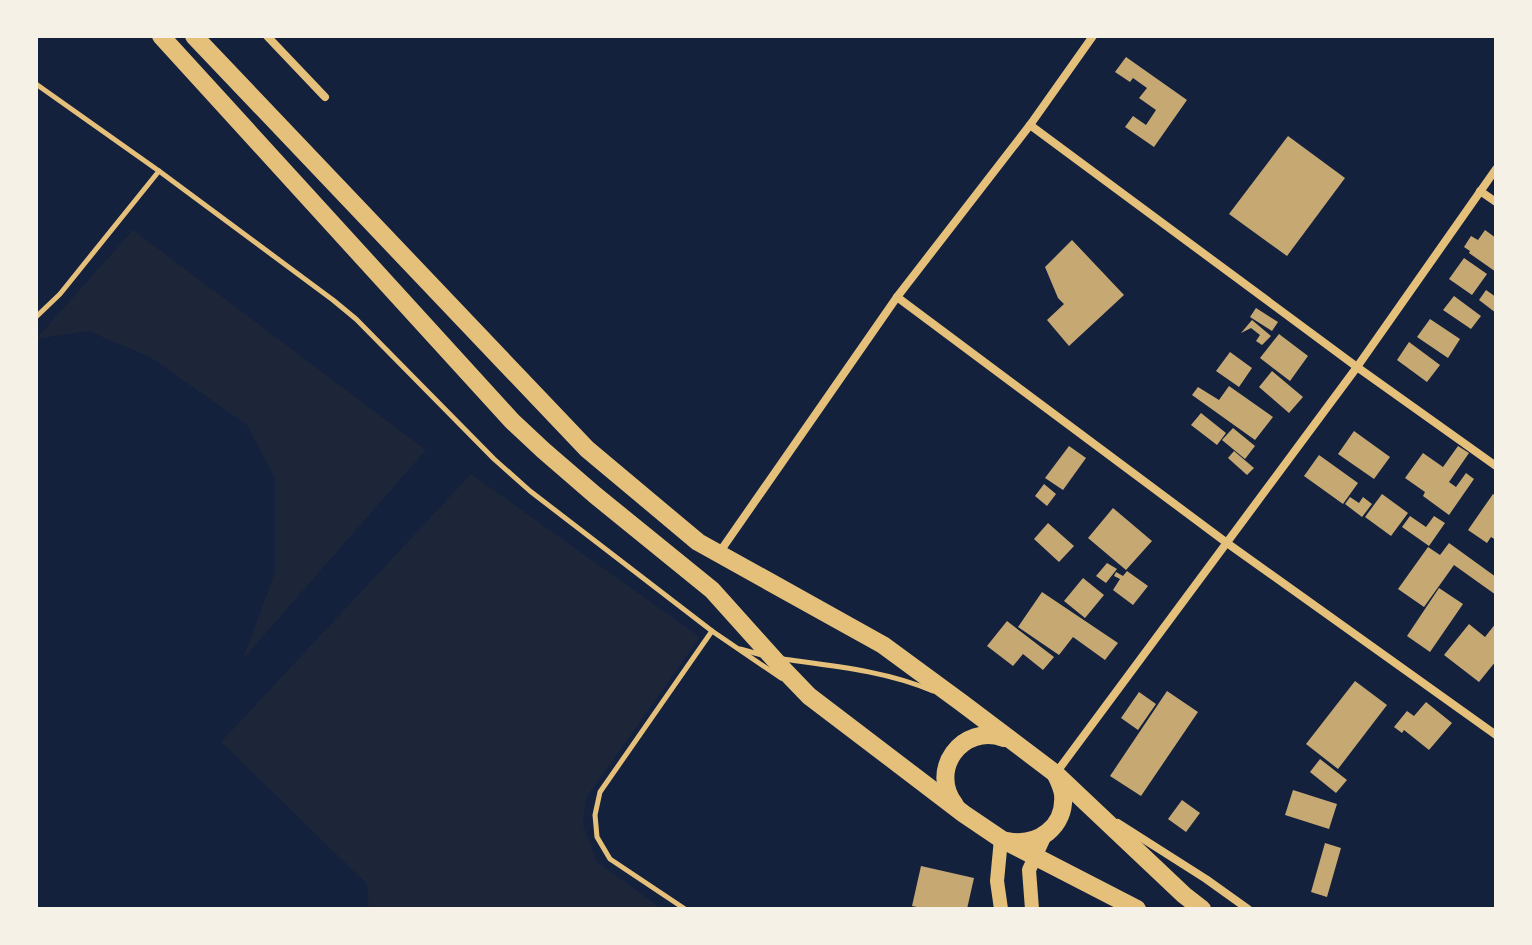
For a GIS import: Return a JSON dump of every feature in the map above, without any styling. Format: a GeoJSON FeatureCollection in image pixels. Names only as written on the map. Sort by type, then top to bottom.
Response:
{"type":"FeatureCollection","features":[{"type":"Feature","properties":{"kind":"highway"},"geometry":{"type":"LineString","coordinates":[[161,36],[512,421],[595,495],[712,590],[809,696],[1001,839],[1137,909]]}},
{"type":"Feature","properties":{"kind":"highway"},"geometry":{"type":"LineString","coordinates":[[194,36],[587,449],[698,542],[883,645],[962,703],[1056,774],[1202,909]]}},
{"type":"Feature","properties":{"kind":"highway"},"geometry":{"type":"LineString","coordinates":[[964,814],[952,803],[946,787],[945,770],[951,755],[963,743],[978,736],[995,735],[1011,741]]}},
{"type":"Feature","properties":{"kind":"highway"},"geometry":{"type":"LineString","coordinates":[[1001,839],[1019,843],[1038,839],[1053,828],[1062,811],[1063,792],[1056,774]]}},
{"type":"Feature","properties":{"kind":"main road"},"geometry":{"type":"LineString","coordinates":[[1032,909],[1029,870],[1046,833]]}},
{"type":"Feature","properties":{"kind":"main road"},"geometry":{"type":"LineString","coordinates":[[1001,839],[997,881],[1001,909]]}},
{"type":"Feature","properties":{"kind":"street"},"geometry":{"type":"LineString","coordinates":[[267,36],[325,97]]}},
{"type":"Feature","properties":{"kind":"street"},"geometry":{"type":"LineString","coordinates":[[719,553],[897,297],[1030,125],[1093,36]]}},
{"type":"Feature","properties":{"kind":"street"},"geometry":{"type":"LineString","coordinates":[[1030,125],[1496,466]]}},
{"type":"Feature","properties":{"kind":"street"},"geometry":{"type":"LineString","coordinates":[[1056,774],[1357,367],[1496,169]]}},
{"type":"Feature","properties":{"kind":"street"},"geometry":{"type":"LineString","coordinates":[[1480,191],[1496,202]]}},
{"type":"Feature","properties":{"kind":"street"},"geometry":{"type":"LineString","coordinates":[[897,297],[1227,543],[1496,735]]}},
{"type":"Feature","properties":{"kind":"street"},"geometry":{"type":"LineString","coordinates":[[1087,803],[1248,909]]}},
{"type":"Feature","properties":{"kind":"lane"},"geometry":{"type":"LineString","coordinates":[[36,84],[159,171],[356,319],[515,477],[712,631],[809,696]]}},
{"type":"Feature","properties":{"kind":"lane"},"geometry":{"type":"LineString","coordinates":[[36,317],[60,294],[159,171]]}},
{"type":"Feature","properties":{"kind":"lane"},"geometry":{"type":"LineString","coordinates":[[685,909],[610,859],[597,837],[595,815],[600,792],[712,631]]}},
{"type":"Feature","properties":{"kind":"lane"},"geometry":{"type":"LineString","coordinates":[[736,647],[773,658],[899,678],[962,703]]}},
{"type":"Feature","properties":{"kind":"shaded area"},"geometry":{"type":"Polygon","coordinates":[[[133,230],[426,450],[243,659],[275,572],[275,478],[247,425],[150,357],[88,331],[36,339],[133,230]]]}},
{"type":"Feature","properties":{"kind":"shaded area"},"geometry":{"type":"Polygon","coordinates":[[[471,474],[700,637],[586,798],[583,825],[597,862],[662,909],[369,909],[367,884],[221,742],[471,474]]]}},
{"type":"Feature","properties":{"kind":"building"},"geometry":{"type":"Polygon","coordinates":[[[1126,57],[1187,100],[1154,147],[1125,127],[1133,116],[1146,125],[1156,110],[1139,98],[1147,88],[1133,78],[1130,82],[1115,72],[1126,57]]]}},
{"type":"Feature","properties":{"kind":"building"},"geometry":{"type":"Polygon","coordinates":[[[1288,136],[1345,178],[1287,256],[1229,214],[1288,136]]]}},
{"type":"Feature","properties":{"kind":"building"},"geometry":{"type":"Polygon","coordinates":[[[1485,230],[1496,238],[1496,272],[1464,247],[1471,236],[1478,240],[1485,230]]]}},
{"type":"Feature","properties":{"kind":"building"},"geometry":{"type":"Polygon","coordinates":[[[1072,240],[1124,295],[1069,346],[1047,320],[1064,304],[1058,298],[1045,267],[1072,240]]]}},
{"type":"Feature","properties":{"kind":"building"},"geometry":{"type":"Polygon","coordinates":[[[1464,258],[1487,274],[1472,295],[1449,279],[1464,258]]]}},
{"type":"Feature","properties":{"kind":"building"},"geometry":{"type":"Polygon","coordinates":[[[1486,290],[1496,297],[1496,313],[1479,300],[1486,290]]]}},
{"type":"Feature","properties":{"kind":"building"},"geometry":{"type":"Polygon","coordinates":[[[1454,296],[1481,316],[1471,329],[1443,310],[1454,296]]]}},
{"type":"Feature","properties":{"kind":"building"},"geometry":{"type":"Polygon","coordinates":[[[1256,308],[1278,322],[1272,331],[1250,317],[1256,308]]]}},
{"type":"Feature","properties":{"kind":"building"},"geometry":{"type":"Polygon","coordinates":[[[1430,319],[1460,339],[1448,358],[1417,337],[1430,319]]]}},
{"type":"Feature","properties":{"kind":"building"},"geometry":{"type":"Polygon","coordinates":[[[1252,320],[1271,336],[1262,345],[1256,341],[1260,335],[1251,328],[1241,333],[1252,320]]]}},
{"type":"Feature","properties":{"kind":"building"},"geometry":{"type":"Polygon","coordinates":[[[1279,334],[1308,356],[1290,381],[1260,358],[1279,334]]]}},
{"type":"Feature","properties":{"kind":"building"},"geometry":{"type":"Polygon","coordinates":[[[1409,342],[1440,365],[1427,382],[1397,360],[1409,342]]]}},
{"type":"Feature","properties":{"kind":"building"},"geometry":{"type":"Polygon","coordinates":[[[1230,352],[1252,368],[1239,387],[1216,371],[1230,352]]]}},
{"type":"Feature","properties":{"kind":"building"},"geometry":{"type":"Polygon","coordinates":[[[1272,371],[1303,397],[1289,413],[1259,387],[1272,371]]]}},
{"type":"Feature","properties":{"kind":"building"},"geometry":{"type":"Polygon","coordinates":[[[1229,386],[1273,417],[1255,440],[1192,395],[1198,387],[1219,400],[1229,386]]]}},
{"type":"Feature","properties":{"kind":"building"},"geometry":{"type":"Polygon","coordinates":[[[1201,413],[1226,433],[1217,445],[1191,425],[1201,413]]]}},
{"type":"Feature","properties":{"kind":"building"},"geometry":{"type":"Polygon","coordinates":[[[1233,428],[1255,446],[1245,459],[1222,440],[1233,428]]]}},
{"type":"Feature","properties":{"kind":"building"},"geometry":{"type":"Polygon","coordinates":[[[1354,431],[1390,457],[1374,479],[1338,454],[1354,431]]]}},
{"type":"Feature","properties":{"kind":"building"},"geometry":{"type":"Polygon","coordinates":[[[1069,446],[1086,458],[1063,490],[1045,478],[1069,446]]]}},
{"type":"Feature","properties":{"kind":"building"},"geometry":{"type":"Polygon","coordinates":[[[1458,446],[1469,453],[1449,482],[1456,487],[1466,473],[1474,479],[1449,515],[1405,478],[1423,453],[1443,467],[1458,446]]]}},
{"type":"Feature","properties":{"kind":"building"},"geometry":{"type":"Polygon","coordinates":[[[1234,451],[1254,468],[1247,475],[1228,458],[1234,451]]]}},
{"type":"Feature","properties":{"kind":"building"},"geometry":{"type":"Polygon","coordinates":[[[1319,455],[1358,483],[1343,504],[1304,476],[1319,455]]]}},
{"type":"Feature","properties":{"kind":"building"},"geometry":{"type":"Polygon","coordinates":[[[1044,484],[1056,494],[1047,506],[1035,496],[1044,484]]]}},
{"type":"Feature","properties":{"kind":"building"},"geometry":{"type":"Polygon","coordinates":[[[1382,494],[1408,513],[1391,536],[1365,517],[1382,494]]]}},
{"type":"Feature","properties":{"kind":"building"},"geometry":{"type":"Polygon","coordinates":[[[1493,494],[1496,496],[1496,540],[1491,537],[1487,543],[1468,530],[1493,494]]]}},
{"type":"Feature","properties":{"kind":"building"},"geometry":{"type":"Polygon","coordinates":[[[1350,497],[1359,503],[1363,497],[1372,504],[1362,517],[1345,504],[1350,497]]]}},
{"type":"Feature","properties":{"kind":"building"},"geometry":{"type":"Polygon","coordinates":[[[1113,508],[1152,541],[1126,570],[1088,538],[1113,508]]]}},
{"type":"Feature","properties":{"kind":"building"},"geometry":{"type":"Polygon","coordinates":[[[1410,516],[1426,527],[1434,516],[1445,523],[1429,546],[1402,527],[1410,516]]]}},
{"type":"Feature","properties":{"kind":"building"},"geometry":{"type":"Polygon","coordinates":[[[1048,523],[1074,546],[1059,562],[1034,539],[1048,523]]]}},
{"type":"Feature","properties":{"kind":"building"},"geometry":{"type":"Polygon","coordinates":[[[1449,543],[1496,577],[1496,595],[1454,565],[1424,607],[1398,589],[1428,547],[1440,555],[1449,543]]]}},
{"type":"Feature","properties":{"kind":"building"},"geometry":{"type":"Polygon","coordinates":[[[1107,563],[1117,569],[1106,583],[1096,576],[1107,563]]]}},
{"type":"Feature","properties":{"kind":"building"},"geometry":{"type":"Polygon","coordinates":[[[1127,571],[1148,586],[1133,605],[1113,590],[1120,579],[1114,576],[1116,572],[1123,576],[1127,571]]]}},
{"type":"Feature","properties":{"kind":"building"},"geometry":{"type":"Polygon","coordinates":[[[1083,578],[1104,595],[1085,618],[1064,601],[1083,578]]]}},
{"type":"Feature","properties":{"kind":"building"},"geometry":{"type":"Polygon","coordinates":[[[1439,588],[1463,604],[1430,652],[1407,636],[1439,588]]]}},
{"type":"Feature","properties":{"kind":"building"},"geometry":{"type":"Polygon","coordinates":[[[1042,592],[1118,643],[1105,660],[1073,637],[1059,655],[1018,627],[1042,592]]]}},
{"type":"Feature","properties":{"kind":"building"},"geometry":{"type":"Polygon","coordinates":[[[1007,621],[1054,657],[1043,670],[1023,654],[1013,666],[987,646],[1007,621]]]}},
{"type":"Feature","properties":{"kind":"building"},"geometry":{"type":"Polygon","coordinates":[[[1496,623],[1496,661],[1479,682],[1444,655],[1469,624],[1485,637],[1496,623]]]}},
{"type":"Feature","properties":{"kind":"building"},"geometry":{"type":"Polygon","coordinates":[[[1355,681],[1387,705],[1338,769],[1306,744],[1355,681]]]}},
{"type":"Feature","properties":{"kind":"building"},"geometry":{"type":"Polygon","coordinates":[[[1167,691],[1198,712],[1141,796],[1110,776],[1167,691]]]}},
{"type":"Feature","properties":{"kind":"building"},"geometry":{"type":"Polygon","coordinates":[[[1139,692],[1156,704],[1138,730],[1121,718],[1139,692]]]}},
{"type":"Feature","properties":{"kind":"building"},"geometry":{"type":"Polygon","coordinates":[[[1426,702],[1452,723],[1429,750],[1404,730],[1402,733],[1394,727],[1407,711],[1414,716],[1426,702]]]}},
{"type":"Feature","properties":{"kind":"building"},"geometry":{"type":"Polygon","coordinates":[[[1320,759],[1347,780],[1336,793],[1310,772],[1320,759]]]}},
{"type":"Feature","properties":{"kind":"building"},"geometry":{"type":"Polygon","coordinates":[[[1293,790],[1337,804],[1329,829],[1285,815],[1293,790]]]}},
{"type":"Feature","properties":{"kind":"building"},"geometry":{"type":"Polygon","coordinates":[[[1182,800],[1200,813],[1186,832],[1168,819],[1182,800]]]}},
{"type":"Feature","properties":{"kind":"building"},"geometry":{"type":"Polygon","coordinates":[[[1325,843],[1341,848],[1327,897],[1311,892],[1325,843]]]}},
{"type":"Feature","properties":{"kind":"building"},"geometry":{"type":"Polygon","coordinates":[[[921,866],[974,878],[967,909],[912,906],[921,866]]]}}]}
